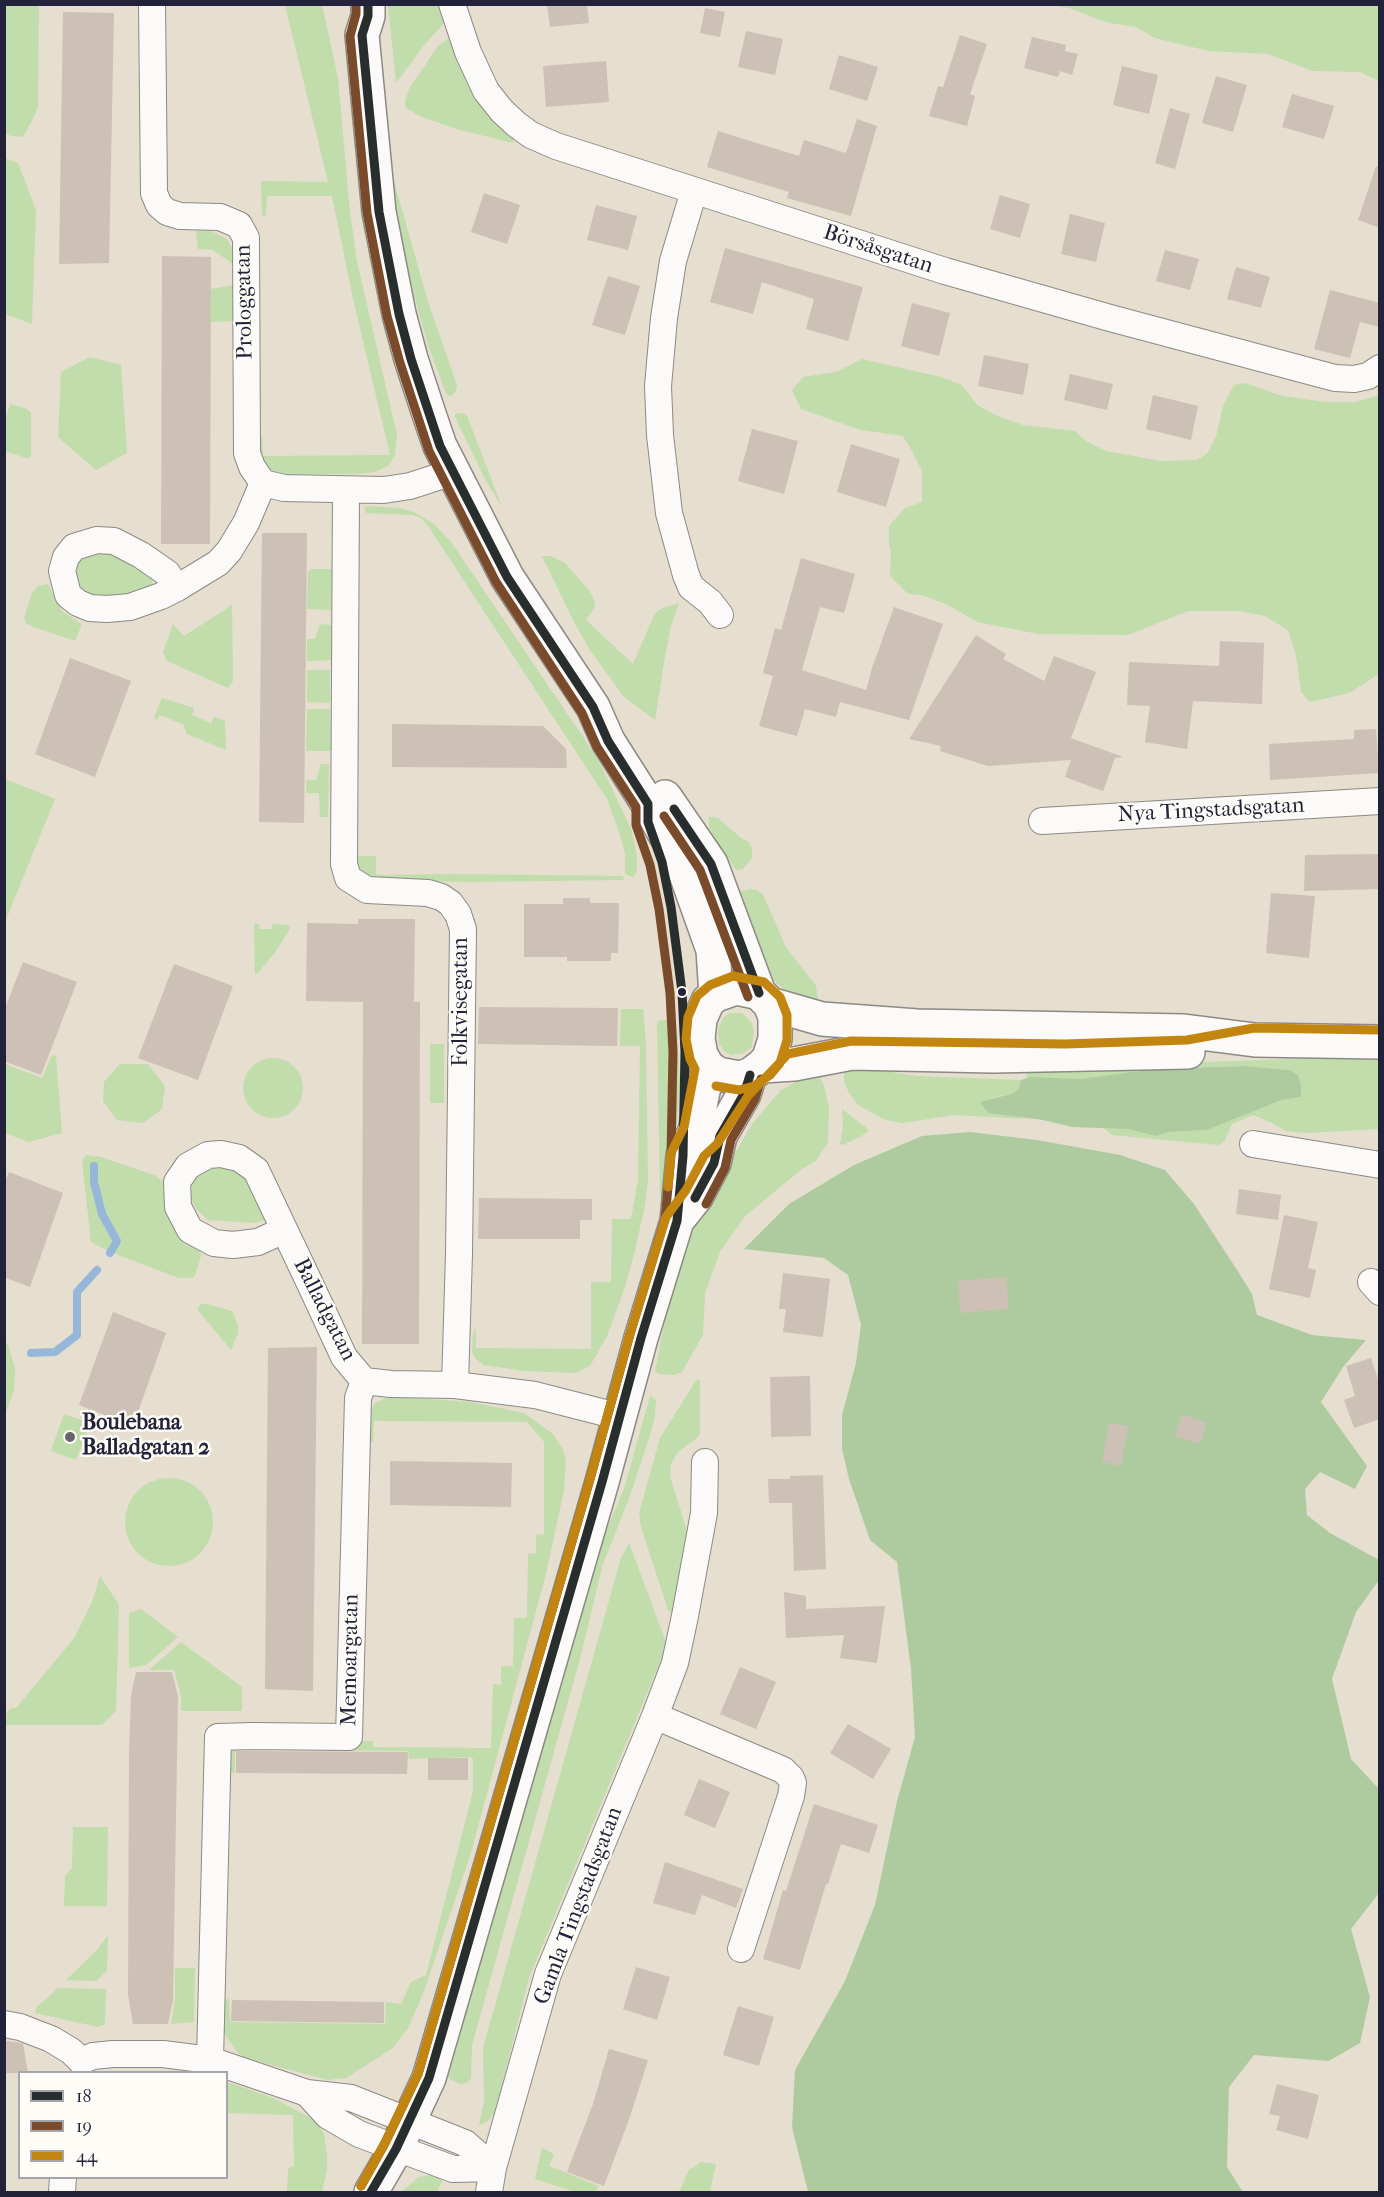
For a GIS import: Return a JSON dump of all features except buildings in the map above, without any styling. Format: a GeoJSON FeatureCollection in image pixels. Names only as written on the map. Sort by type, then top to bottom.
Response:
{"type":"FeatureCollection","features":[{"type":"Feature","properties":{"kind":"street","name":"Prologgatan"},"geometry":{"type":"LineString","coordinates":[[152,4],[154,193],[159,205],[167,212],[180,216],[220,217],[239,225],[246,238],[247,453],[252,467],[264,483]]}},
{"type":"Feature","properties":{"kind":"street"},"geometry":{"type":"LineString","coordinates":[[345,4],[349,16],[365,20],[379,212],[399,314],[411,359],[440,446],[507,577],[593,707],[608,741],[648,804],[682,866],[712,950],[716,995]]}},
{"type":"Feature","properties":{"kind":"street","name":"Börsåsgatan"},"geometry":{"type":"LineString","coordinates":[[452,4],[468,52],[486,91],[516,124],[531,135],[556,146],[945,271],[1119,321],[1335,378],[1354,379],[1368,376],[1380,368]]}},
{"type":"Feature","properties":{"kind":"street"},"geometry":{"type":"LineString","coordinates":[[694,191],[673,261],[664,318],[658,386],[660,435],[669,513],[686,575],[691,587],[710,602],[720,615]]}},
{"type":"Feature","properties":{"kind":"street"},"geometry":{"type":"LineString","coordinates":[[177,588],[218,563],[229,551],[246,523],[264,483],[284,488],[384,490],[410,486],[453,472]]}},
{"type":"Feature","properties":{"kind":"street","name":"Folkvisegatan"},"geometry":{"type":"LineString","coordinates":[[346,490],[344,864],[348,878],[367,890],[428,893],[441,897],[450,903],[458,914],[462,929],[459,1286],[455,1385]]}},
{"type":"Feature","properties":{"kind":"street"},"geometry":{"type":"LineString","coordinates":[[593,707],[615,727],[711,864],[764,999],[775,1017],[773,1050],[756,1071],[720,1136],[714,1163],[696,1197],[677,1221]]}},
{"type":"Feature","properties":{"kind":"street","name":"Nya Tingstadsgatan"},"geometry":{"type":"LineString","coordinates":[[1042,821],[1380,801]]}},
{"type":"Feature","properties":{"kind":"street"},"geometry":{"type":"LineString","coordinates":[[1255,1040],[1188,1052],[1005,1056],[852,1053],[756,1071],[738,1078],[718,1074],[708,1067],[701,1055],[698,1030],[706,1006],[716,995],[736,988],[822,1019],[916,1026],[1184,1031],[1255,1040],[1380,1042]]}},
{"type":"Feature","properties":{"kind":"street"},"geometry":{"type":"LineString","coordinates":[[714,1163],[726,1152],[757,1104],[794,1064]]}},
{"type":"Feature","properties":{"kind":"street"},"geometry":{"type":"LineString","coordinates":[[371,2193],[403,2134],[432,2066],[621,1417],[641,1338],[677,1221],[683,1156],[695,1131],[708,1067]]}},
{"type":"Feature","properties":{"kind":"street"},"geometry":{"type":"LineString","coordinates":[[1253,1144],[1380,1165]]}},
{"type":"Feature","properties":{"kind":"street","name":"Balladgatan"},"geometry":{"type":"LineString","coordinates":[[284,1230],[344,1357],[364,1381],[391,1384],[455,1385],[535,1395],[621,1417]]}},
{"type":"Feature","properties":{"kind":"street","name":"Memoargatan"},"geometry":{"type":"LineString","coordinates":[[210,2060],[218,1737],[350,1737],[358,1398],[364,1381]]}},
{"type":"Feature","properties":{"kind":"street","name":"Gamla Tingstadsgatan"},"geometry":{"type":"LineString","coordinates":[[491,2180],[549,1974],[675,1663],[686,1616],[704,1513],[705,1462]]}},
{"type":"Feature","properties":{"kind":"street"},"geometry":{"type":"LineString","coordinates":[[655,1716],[783,1770],[793,1783],[791,1796],[741,1949]]}},
{"type":"Feature","properties":{"kind":"street"},"geometry":{"type":"LineString","coordinates":[[4,2024],[20,2027],[51,2039],[71,2051],[75,2067],[93,2056],[163,2054],[210,2060],[307,2093],[351,2098],[403,2134],[465,2143],[491,2180]]}},
{"type":"Feature","properties":{"kind":"green space"},"geometry":{"type":"Polygon","coordinates":[[[4,5],[39,5],[38,105],[23,137],[5,133],[4,5]]]}},
{"type":"Feature","properties":{"kind":"green space"},"geometry":{"type":"Polygon","coordinates":[[[285,5],[322,5],[338,78],[356,257],[397,435],[395,455],[388,466],[375,472],[282,474],[273,472],[263,462],[259,451],[259,436],[262,436],[263,456],[390,455],[353,299],[332,196],[267,196],[266,216],[262,216],[261,181],[328,182],[285,5]]]}},
{"type":"Feature","properties":{"kind":"green space"},"geometry":{"type":"Polygon","coordinates":[[[388,5],[438,5],[445,22],[425,44],[396,83],[388,5]]]}},
{"type":"Feature","properties":{"kind":"green space"},"geometry":{"type":"Polygon","coordinates":[[[1051,5],[1379,5],[1379,81],[1360,72],[1313,71],[1268,54],[1209,51],[1155,38],[1136,27],[1109,23],[1069,8],[1051,5]]]}},
{"type":"Feature","properties":{"kind":"green space"},"geometry":{"type":"Polygon","coordinates":[[[448,39],[451,40],[484,110],[514,138],[513,143],[456,129],[420,116],[406,108],[405,101],[409,89],[438,46],[448,39]]]}},
{"type":"Feature","properties":{"kind":"green space"},"geometry":{"type":"Polygon","coordinates":[[[4,158],[18,163],[36,210],[32,324],[5,314],[4,158]]]}},
{"type":"Feature","properties":{"kind":"green space"},"geometry":{"type":"Polygon","coordinates":[[[390,167],[428,302],[457,385],[456,391],[451,396],[446,393],[429,348],[403,257],[393,206],[390,167]]]}},
{"type":"Feature","properties":{"kind":"green space"},"geometry":{"type":"Polygon","coordinates":[[[196,231],[211,231],[227,239],[234,252],[233,264],[213,250],[198,249],[196,231]]]}},
{"type":"Feature","properties":{"kind":"green space"},"geometry":{"type":"Polygon","coordinates":[[[233,285],[234,321],[210,322],[211,289],[233,285]]]}},
{"type":"Feature","properties":{"kind":"green space"},"geometry":{"type":"Polygon","coordinates":[[[90,357],[121,365],[127,453],[96,470],[58,437],[61,372],[90,357]]]}},
{"type":"Feature","properties":{"kind":"green space"},"geometry":{"type":"Polygon","coordinates":[[[862,359],[941,377],[962,385],[977,405],[997,416],[1023,425],[1075,431],[1086,441],[1106,451],[1161,461],[1196,460],[1207,454],[1216,437],[1223,406],[1234,385],[1245,383],[1282,396],[1326,402],[1356,402],[1379,395],[1379,674],[1349,693],[1310,702],[1301,692],[1296,655],[1288,630],[1265,616],[1240,611],[1188,611],[1128,635],[1038,634],[977,622],[948,605],[922,595],[908,594],[890,576],[889,526],[905,508],[922,502],[922,471],[913,453],[903,436],[861,430],[801,409],[792,390],[803,377],[836,372],[862,359]]]}},
{"type":"Feature","properties":{"kind":"green space"},"geometry":{"type":"Polygon","coordinates":[[[10,404],[27,409],[31,413],[31,457],[26,458],[5,451],[5,422],[10,404]]]}},
{"type":"Feature","properties":{"kind":"green space"},"geometry":{"type":"Polygon","coordinates":[[[462,413],[467,416],[502,507],[486,481],[455,417],[455,414],[462,413]]]}},
{"type":"Feature","properties":{"kind":"green space"},"geometry":{"type":"Polygon","coordinates":[[[364,507],[400,508],[414,512],[434,524],[451,542],[598,759],[632,831],[637,857],[637,871],[633,877],[625,874],[625,853],[607,799],[428,526],[421,518],[412,515],[366,513],[364,507]]]}},
{"type":"Feature","properties":{"kind":"green space"},"geometry":{"type":"Polygon","coordinates":[[[91,552],[117,555],[152,579],[153,588],[130,597],[99,598],[87,594],[78,582],[76,566],[78,561],[91,552]]]}},
{"type":"Feature","properties":{"kind":"green space"},"geometry":{"type":"Polygon","coordinates":[[[542,556],[551,556],[565,563],[588,589],[594,599],[595,607],[586,620],[633,664],[655,613],[662,608],[679,603],[671,626],[655,720],[624,697],[590,650],[542,556]]]}},
{"type":"Feature","properties":{"kind":"green space"},"geometry":{"type":"Polygon","coordinates":[[[311,569],[332,569],[331,610],[307,609],[308,572],[311,569]]]}},
{"type":"Feature","properties":{"kind":"green space"},"geometry":{"type":"Polygon","coordinates":[[[48,584],[62,611],[82,624],[75,641],[26,623],[24,618],[32,593],[38,586],[48,584]]]}},
{"type":"Feature","properties":{"kind":"green space"},"geometry":{"type":"Polygon","coordinates":[[[232,605],[233,681],[228,688],[167,661],[163,652],[173,624],[184,636],[232,605]]]}},
{"type":"Feature","properties":{"kind":"green space"},"geometry":{"type":"Polygon","coordinates":[[[320,624],[331,625],[331,660],[307,661],[307,639],[315,639],[320,624]]]}},
{"type":"Feature","properties":{"kind":"green space"},"geometry":{"type":"Polygon","coordinates":[[[307,670],[330,670],[330,703],[307,702],[307,670]]]}},
{"type":"Feature","properties":{"kind":"green space"},"geometry":{"type":"Polygon","coordinates":[[[162,698],[194,708],[192,715],[211,723],[214,717],[225,721],[226,750],[187,734],[184,725],[160,715],[157,720],[154,718],[162,698]]]}},
{"type":"Feature","properties":{"kind":"green space"},"geometry":{"type":"Polygon","coordinates":[[[307,709],[330,709],[331,751],[306,751],[307,709]]]}},
{"type":"Feature","properties":{"kind":"green space"},"geometry":{"type":"Polygon","coordinates":[[[321,764],[329,764],[328,817],[320,817],[319,793],[306,793],[306,780],[316,780],[321,764]]]}},
{"type":"Feature","properties":{"kind":"green space"},"geometry":{"type":"Polygon","coordinates":[[[5,779],[55,799],[5,922],[5,779]]]}},
{"type":"Feature","properties":{"kind":"green space"},"geometry":{"type":"Polygon","coordinates":[[[709,817],[718,818],[749,842],[752,848],[752,858],[743,869],[736,870],[717,842],[709,827],[709,817]]]}},
{"type":"Feature","properties":{"kind":"green space"},"geometry":{"type":"Polygon","coordinates":[[[355,856],[376,856],[376,875],[623,876],[624,880],[468,882],[370,880],[358,870],[355,856]]]}},
{"type":"Feature","properties":{"kind":"green space"},"geometry":{"type":"Polygon","coordinates":[[[757,890],[763,895],[786,947],[816,986],[819,1007],[798,999],[784,989],[773,980],[761,964],[737,892],[757,890]]]}},
{"type":"Feature","properties":{"kind":"green space"},"geometry":{"type":"Polygon","coordinates":[[[254,924],[259,924],[260,929],[272,929],[272,924],[289,925],[290,929],[276,951],[255,974],[254,924]]]}},
{"type":"Feature","properties":{"kind":"green space"},"geometry":{"type":"Polygon","coordinates":[[[621,1009],[643,1009],[646,1044],[648,1182],[634,1255],[607,1336],[590,1366],[576,1373],[524,1371],[484,1365],[475,1358],[472,1352],[473,1333],[476,1327],[476,1348],[591,1349],[591,1282],[611,1282],[612,1219],[631,1219],[638,1180],[640,1046],[620,1046],[621,1009]]]}},
{"type":"Feature","properties":{"kind":"green space"},"geometry":{"type":"Polygon","coordinates":[[[729,1013],[742,1013],[752,1023],[754,1032],[752,1045],[744,1053],[731,1055],[719,1044],[718,1029],[723,1018],[729,1013]]]}},
{"type":"Feature","properties":{"kind":"green space"},"geometry":{"type":"Polygon","coordinates":[[[676,1019],[680,1080],[677,1123],[662,1197],[660,1196],[657,1024],[658,1021],[676,1019]]]}},
{"type":"Feature","properties":{"kind":"green space"},"geometry":{"type":"Polygon","coordinates":[[[430,1044],[444,1044],[444,1103],[430,1103],[430,1044]]]}},
{"type":"Feature","properties":{"kind":"green space"},"geometry":{"type":"Polygon","coordinates":[[[52,1055],[56,1056],[62,1133],[29,1142],[5,1133],[5,1064],[42,1078],[52,1055]]]}},
{"type":"Feature","properties":{"kind":"green space"},"geometry":{"type":"Polygon","coordinates":[[[267,1058],[279,1058],[290,1063],[298,1071],[303,1088],[301,1100],[290,1113],[279,1118],[267,1118],[256,1113],[248,1105],[243,1094],[243,1082],[248,1071],[256,1063],[267,1058]]]}},
{"type":"Feature","properties":{"kind":"green space"},"geometry":{"type":"Polygon","coordinates":[[[1320,1058],[1379,1060],[1379,1129],[1307,1133],[1286,1131],[1253,1115],[1232,1124],[1224,1142],[1219,1145],[1112,1135],[1104,1128],[1128,1129],[1156,1136],[1169,1132],[1207,1130],[1282,1100],[1301,1097],[1289,1070],[1244,1066],[1175,1068],[1080,1079],[1027,1078],[1027,1068],[1320,1058]]]}},
{"type":"Feature","properties":{"kind":"green space"},"geometry":{"type":"Polygon","coordinates":[[[120,1064],[148,1064],[165,1086],[162,1109],[143,1123],[117,1120],[103,1101],[104,1082],[120,1064]]]}},
{"type":"Feature","properties":{"kind":"green space"},"geometry":{"type":"Polygon","coordinates":[[[1244,1066],[1289,1070],[1298,1075],[1301,1097],[1282,1100],[1207,1130],[1169,1132],[1156,1136],[1128,1129],[1072,1127],[1043,1120],[988,1113],[980,1102],[1014,1093],[1019,1088],[1021,1080],[1031,1077],[1080,1079],[1156,1069],[1244,1066]]]}},
{"type":"Feature","properties":{"kind":"green space"},"geometry":{"type":"Polygon","coordinates":[[[871,1069],[917,1076],[1021,1080],[1019,1088],[1014,1093],[992,1098],[1010,1115],[1027,1119],[954,1115],[903,1123],[885,1120],[858,1105],[844,1081],[844,1073],[847,1070],[871,1069]]]}},
{"type":"Feature","properties":{"kind":"green space"},"geometry":{"type":"Polygon","coordinates":[[[813,1073],[819,1076],[824,1085],[829,1108],[828,1142],[816,1161],[802,1169],[745,1216],[720,1252],[705,1293],[703,1335],[682,1372],[674,1375],[659,1374],[655,1371],[666,1315],[681,1261],[698,1218],[752,1124],[781,1090],[813,1073]]]}},
{"type":"Feature","properties":{"kind":"green space"},"geometry":{"type":"Polygon","coordinates":[[[842,1109],[869,1130],[843,1145],[840,1144],[843,1128],[842,1109]]]}},
{"type":"Feature","properties":{"kind":"green space"},"geometry":{"type":"Polygon","coordinates":[[[970,1132],[1037,1140],[1120,1155],[1165,1170],[1194,1204],[1239,1273],[1252,1294],[1257,1315],[1312,1335],[1366,1340],[1343,1367],[1321,1402],[1367,1466],[1355,1489],[1320,1472],[1305,1489],[1307,1515],[1330,1533],[1379,1560],[1379,1580],[1356,1612],[1332,1679],[1351,1759],[1379,1789],[1379,1893],[1351,1929],[1370,1997],[1360,2043],[1329,2061],[1254,2055],[1229,2087],[1227,2167],[1243,2192],[808,2192],[792,2127],[795,2070],[845,1981],[875,1905],[897,1801],[915,1737],[911,1669],[897,1562],[870,1540],[849,1479],[842,1449],[842,1415],[856,1363],[861,1325],[848,1275],[824,1258],[744,1249],[789,1204],[854,1165],[922,1136],[970,1132]]]}},
{"type":"Feature","properties":{"kind":"green space"},"geometry":{"type":"Polygon","coordinates":[[[86,1155],[101,1157],[154,1175],[163,1181],[165,1208],[170,1221],[179,1233],[200,1247],[201,1256],[195,1276],[179,1278],[110,1252],[91,1242],[82,1161],[86,1155]]]}},
{"type":"Feature","properties":{"kind":"green space"},"geometry":{"type":"Polygon","coordinates":[[[219,1164],[242,1172],[265,1212],[265,1220],[254,1223],[208,1220],[196,1209],[190,1197],[192,1184],[200,1172],[219,1164]]]}},
{"type":"Feature","properties":{"kind":"green space"},"geometry":{"type":"Polygon","coordinates":[[[201,1304],[232,1311],[238,1325],[238,1333],[231,1350],[197,1309],[201,1304]]]}},
{"type":"Feature","properties":{"kind":"green space"},"geometry":{"type":"Polygon","coordinates":[[[5,1341],[15,1369],[14,1391],[5,1414],[5,1341]]]}},
{"type":"Feature","properties":{"kind":"green space"},"geometry":{"type":"Polygon","coordinates":[[[697,1379],[700,1380],[700,1433],[677,1453],[671,1465],[670,1476],[687,1531],[681,1597],[675,1612],[672,1613],[668,1610],[641,1527],[639,1513],[660,1438],[697,1379]]]}},
{"type":"Feature","properties":{"kind":"green space"},"geometry":{"type":"Polygon","coordinates":[[[650,1396],[656,1400],[651,1432],[631,1493],[602,1567],[580,1659],[472,2045],[471,2078],[467,2083],[460,2084],[448,2078],[594,1559],[624,1489],[650,1396]]]}},
{"type":"Feature","properties":{"kind":"green space"},"geometry":{"type":"Polygon","coordinates":[[[386,1398],[471,1402],[524,1413],[554,1435],[563,1450],[566,1460],[564,1490],[546,1574],[471,1853],[423,1994],[408,2028],[393,2048],[346,2078],[328,2080],[243,2057],[222,2030],[224,2000],[229,1999],[230,2022],[385,2024],[386,2002],[401,2004],[411,1982],[426,1975],[473,1791],[473,1759],[471,1757],[409,1759],[408,1751],[235,1749],[235,1773],[228,1774],[227,1752],[240,1740],[373,1741],[373,1747],[491,1748],[493,1684],[501,1685],[501,1666],[513,1666],[514,1618],[527,1618],[528,1554],[536,1553],[536,1535],[544,1534],[544,1442],[527,1422],[374,1421],[373,1442],[368,1442],[370,1412],[375,1403],[386,1398]]]}},
{"type":"Feature","properties":{"kind":"green space","name":"Boulebana Balladgatan 2"},"geometry":{"type":"Polygon","coordinates":[[[64,1414],[90,1423],[76,1460],[51,1451],[64,1414]]]}},
{"type":"Feature","properties":{"kind":"green space"},"geometry":{"type":"Polygon","coordinates":[[[169,1478],[194,1485],[206,1497],[213,1522],[206,1547],[194,1559],[169,1566],[144,1559],[132,1547],[125,1522],[132,1497],[144,1485],[169,1478]]]}},
{"type":"Feature","properties":{"kind":"green space"},"geometry":{"type":"Polygon","coordinates":[[[629,1543],[667,1645],[529,1978],[495,2112],[487,2122],[479,2125],[484,2101],[483,2048],[621,1558],[629,1543]]]}},
{"type":"Feature","properties":{"kind":"green space"},"geometry":{"type":"Polygon","coordinates":[[[100,1576],[119,1605],[116,1711],[102,1725],[5,1725],[6,1713],[11,1708],[16,1708],[75,1637],[92,1602],[100,1576]]]}},
{"type":"Feature","properties":{"kind":"green space"},"geometry":{"type":"Polygon","coordinates":[[[141,1609],[178,1637],[146,1665],[129,1668],[129,1613],[141,1609]]]}},
{"type":"Feature","properties":{"kind":"green space"},"geometry":{"type":"Polygon","coordinates":[[[181,1642],[242,1687],[242,1711],[181,1711],[181,1696],[174,1670],[149,1670],[181,1642]]]}},
{"type":"Feature","properties":{"kind":"green space"},"geometry":{"type":"Polygon","coordinates":[[[73,1827],[108,1827],[107,1906],[64,1906],[65,1876],[72,1868],[73,1827]]]}},
{"type":"Feature","properties":{"kind":"green space"},"geometry":{"type":"Polygon","coordinates":[[[108,1935],[107,1971],[96,1981],[66,1980],[96,1951],[108,1935]]]}},
{"type":"Feature","properties":{"kind":"green space"},"geometry":{"type":"Polygon","coordinates":[[[175,1968],[195,1968],[194,2022],[171,2024],[175,2000],[175,1968]]]}},
{"type":"Feature","properties":{"kind":"green space"},"geometry":{"type":"Polygon","coordinates":[[[58,1988],[106,1989],[105,2024],[98,2027],[35,2013],[36,2008],[58,1988]]]}},
{"type":"Feature","properties":{"kind":"green space"},"geometry":{"type":"Polygon","coordinates":[[[228,2082],[271,2097],[311,2118],[320,2127],[324,2134],[327,2156],[327,2171],[322,2192],[287,2192],[288,2168],[294,2166],[293,2115],[228,2113],[228,2082]]]}},
{"type":"Feature","properties":{"kind":"green space"},"geometry":{"type":"Polygon","coordinates":[[[542,2148],[554,2154],[549,2166],[599,2186],[595,2192],[575,2192],[535,2179],[542,2148]]]}},
{"type":"Feature","properties":{"kind":"green space"},"geometry":{"type":"Polygon","coordinates":[[[701,2162],[716,2164],[710,2192],[679,2192],[689,2170],[701,2162]]]}},
{"type":"Feature","properties":{"kind":"green space"},"geometry":{"type":"Polygon","coordinates":[[[445,2175],[437,2192],[401,2192],[419,2177],[445,2175]]]}},
{"type":"Feature","properties":{"kind":"waterway"},"geometry":{"type":"LineString","coordinates":[[94,1166],[94,1182],[102,1214],[117,1241],[110,1253]]}},
{"type":"Feature","properties":{"kind":"waterway"},"geometry":{"type":"LineString","coordinates":[[31,1353],[55,1352],[77,1335],[77,1292],[97,1270]]}},
{"type":"Feature","properties":{"kind":"transit line","name":"19"},"geometry":{"type":"LineString","coordinates":[[356,4],[356,14],[350,36],[367,213],[387,316],[400,363],[429,451],[496,582],[582,713],[597,747],[636,807],[636,825],[650,865],[659,909],[670,993],[673,1052],[671,1155],[665,1219],[418,2074],[385,2143],[361,2186]]}},
{"type":"Feature","properties":{"kind":"transit line","name":"18"},"geometry":{"type":"LineString","coordinates":[[368,4],[368,16],[362,35],[379,212],[399,314],[411,359],[440,446],[507,577],[593,707],[608,741],[648,804],[648,822],[662,862],[671,907],[682,992],[685,1052],[683,1156],[677,1221],[641,1338],[602,1482],[429,2078],[396,2149],[371,2192]]}},
{"type":"Feature","properties":{"kind":"transit line","name":"18"},"geometry":{"type":"LineString","coordinates":[[674,809],[711,864],[759,993]]}},
{"type":"Feature","properties":{"kind":"transit line","name":"19"},"geometry":{"type":"LineString","coordinates":[[664,816],[700,870],[748,997]]}},
{"type":"Feature","properties":{"kind":"transit line","name":"44"},"geometry":{"type":"LineString","coordinates":[[668,1187],[671,1153],[684,1127],[695,1069],[690,1059],[686,1039],[688,1017],[697,996],[710,985],[733,976],[764,982],[780,997],[787,1015],[787,1040],[780,1063],[770,1075],[754,1086],[739,1090],[716,1086]]}},
{"type":"Feature","properties":{"kind":"transit line","name":"44"},"geometry":{"type":"LineString","coordinates":[[361,2186],[385,2143],[418,2074],[630,1334],[666,1217],[686,1190],[704,1156],[717,1144],[748,1096],[788,1054],[851,1041],[1065,1044],[1187,1040],[1254,1028],[1380,1030]]}},
{"type":"Feature","properties":{"kind":"transit line","name":"18"},"geometry":{"type":"LineString","coordinates":[[695,1198],[714,1163],[720,1136],[744,1094],[750,1075]]}},
{"type":"Feature","properties":{"kind":"transit line","name":"19"},"geometry":{"type":"LineString","coordinates":[[706,1204],[725,1168],[731,1140],[755,1099],[761,1079]]}},
{"type":"Feature","properties":{"kind":"place","name":"Boulebana Balladgatan 2"},"geometry":{"type":"Point","coordinates":[70,1437]}}]}
